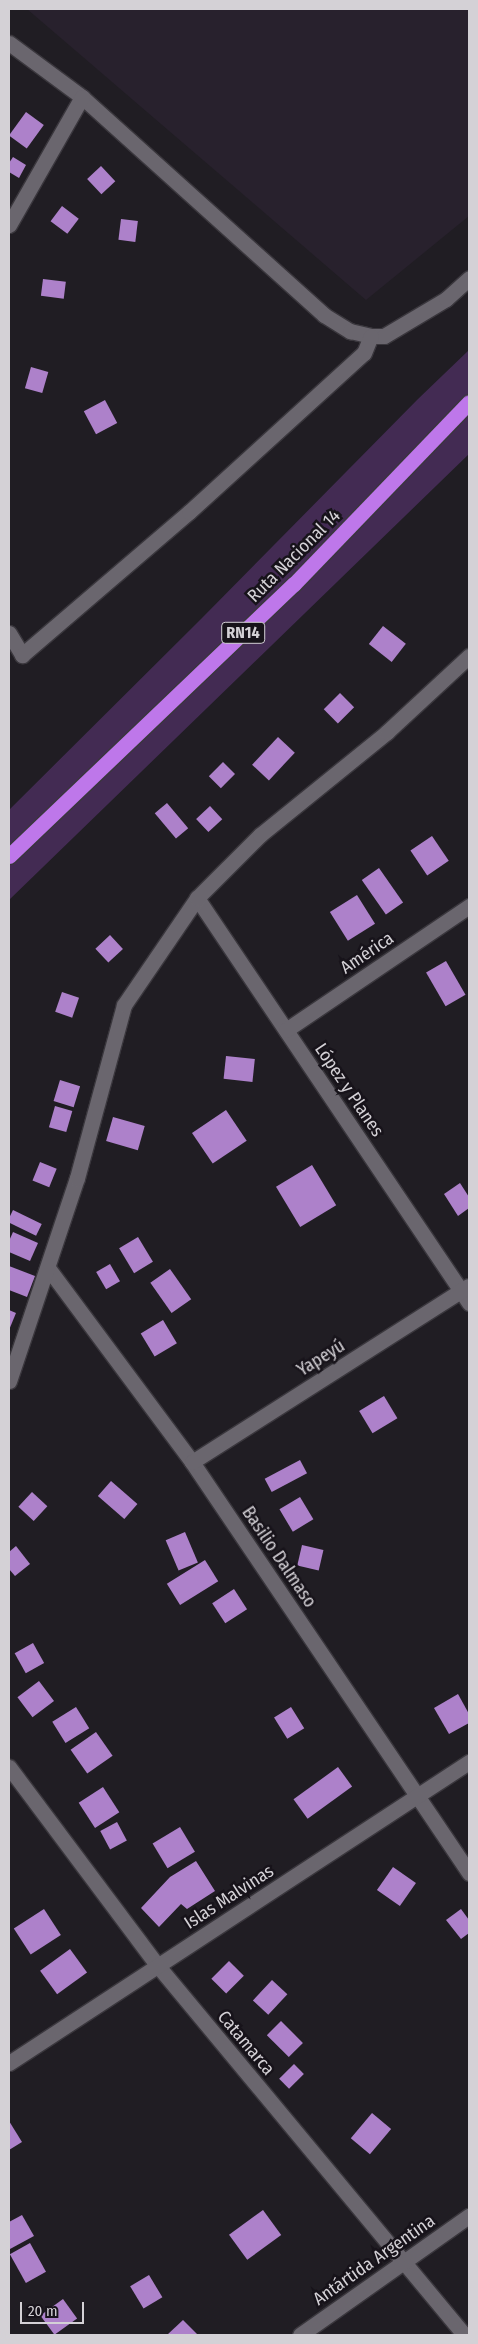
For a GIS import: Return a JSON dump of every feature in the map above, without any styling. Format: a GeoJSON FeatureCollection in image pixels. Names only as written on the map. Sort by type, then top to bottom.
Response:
{"type":"FeatureCollection","features":[{"type":"Feature","properties":{"kind":"highway","name":"Ruta Nacional 14"},"geometry":{"type":"LineString","coordinates":[[9,856],[294,584],[469,402]]}},
{"type":"Feature","properties":{"kind":"street"},"geometry":{"type":"LineString","coordinates":[[9,43],[82,97],[324,314],[350,331],[371,336],[384,336],[446,299],[469,278]]}},
{"type":"Feature","properties":{"kind":"street"},"geometry":{"type":"LineString","coordinates":[[9,225],[82,97]]}},
{"type":"Feature","properties":{"kind":"street"},"geometry":{"type":"LineString","coordinates":[[9,633],[22,656],[189,512],[364,352],[371,336]]}},
{"type":"Feature","properties":{"kind":"street"},"geometry":{"type":"LineString","coordinates":[[9,1382],[76,1178],[124,1005],[197,898],[260,836],[388,732],[469,656]]}},
{"type":"Feature","properties":{"kind":"street","name":"López y Planes"},"geometry":{"type":"LineString","coordinates":[[197,898],[467,1293]]}},
{"type":"Feature","properties":{"kind":"street","name":"América"},"geometry":{"type":"LineString","coordinates":[[286,1030],[469,906]]}},
{"type":"Feature","properties":{"kind":"street","name":"Basilio Dalmaso"},"geometry":{"type":"LineString","coordinates":[[48,1268],[192,1462],[469,1873]]}},
{"type":"Feature","properties":{"kind":"street","name":"Yapeyú"},"geometry":{"type":"LineString","coordinates":[[192,1462],[467,1293]]}},
{"type":"Feature","properties":{"kind":"street","name":"Islas Malvinas"},"geometry":{"type":"LineString","coordinates":[[9,2063],[469,1762]]}},
{"type":"Feature","properties":{"kind":"street","name":"Catamarca"},"geometry":{"type":"LineString","coordinates":[[9,1767],[158,1966],[464,2335]]}},
{"type":"Feature","properties":{"kind":"street","name":"Antártida Argentina"},"geometry":{"type":"LineString","coordinates":[[300,2335],[469,2216]]}},
{"type":"Feature","properties":{"kind":"shaded area"},"geometry":{"type":"Polygon","coordinates":[[[27,9],[469,9],[469,216],[366,300],[27,9]]]}},
{"type":"Feature","properties":{"kind":"shaded area"},"geometry":{"type":"Polygon","coordinates":[[[469,350],[469,454],[9,900],[9,810],[469,350]]]}},
{"type":"Feature","properties":{"kind":"building"},"geometry":{"type":"Polygon","coordinates":[[[26,112],[44,125],[27,148],[9,135],[26,112]]]}},
{"type":"Feature","properties":{"kind":"building"},"geometry":{"type":"Polygon","coordinates":[[[13,157],[26,165],[19,178],[9,172],[9,163],[13,157]]]}},
{"type":"Feature","properties":{"kind":"building"},"geometry":{"type":"Polygon","coordinates":[[[101,166],[115,181],[101,194],[87,179],[101,166]]]}},
{"type":"Feature","properties":{"kind":"building"},"geometry":{"type":"Polygon","coordinates":[[[62,206],[79,219],[67,234],[51,221],[62,206]]]}},
{"type":"Feature","properties":{"kind":"building"},"geometry":{"type":"Polygon","coordinates":[[[121,219],[138,221],[135,242],[118,240],[121,219]]]}},
{"type":"Feature","properties":{"kind":"building"},"geometry":{"type":"Polygon","coordinates":[[[43,279],[66,282],[64,299],[41,296],[43,279]]]}},
{"type":"Feature","properties":{"kind":"building"},"geometry":{"type":"Polygon","coordinates":[[[31,367],[48,372],[42,393],[25,388],[31,367]]]}},
{"type":"Feature","properties":{"kind":"building"},"geometry":{"type":"Polygon","coordinates":[[[105,400],[117,423],[96,434],[84,411],[105,400]]]}},
{"type":"Feature","properties":{"kind":"building"},"geometry":{"type":"Polygon","coordinates":[[[383,626],[406,644],[392,662],[369,644],[383,626]]]}},
{"type":"Feature","properties":{"kind":"building"},"geometry":{"type":"Polygon","coordinates":[[[340,693],[354,707],[338,723],[324,709],[340,693]]]}},
{"type":"Feature","properties":{"kind":"building"},"geometry":{"type":"Polygon","coordinates":[[[278,737],[295,753],[269,780],[252,765],[278,737]]]}},
{"type":"Feature","properties":{"kind":"building"},"geometry":{"type":"Polygon","coordinates":[[[223,762],[235,774],[221,788],[209,776],[223,762]]]}},
{"type":"Feature","properties":{"kind":"building"},"geometry":{"type":"Polygon","coordinates":[[[167,803],[188,828],[176,839],[155,813],[167,803]]]}},
{"type":"Feature","properties":{"kind":"building"},"geometry":{"type":"Polygon","coordinates":[[[210,806],[222,819],[208,832],[196,819],[210,806]]]}},
{"type":"Feature","properties":{"kind":"building"},"geometry":{"type":"Polygon","coordinates":[[[432,836],[449,861],[427,875],[410,851],[432,836]]]}},
{"type":"Feature","properties":{"kind":"building"},"geometry":{"type":"Polygon","coordinates":[[[379,868],[403,902],[386,914],[362,880],[379,868]]]}},
{"type":"Feature","properties":{"kind":"building"},"geometry":{"type":"Polygon","coordinates":[[[357,895],[375,924],[348,941],[330,912],[357,895]]]}},
{"type":"Feature","properties":{"kind":"building"},"geometry":{"type":"Polygon","coordinates":[[[110,935],[123,949],[108,963],[95,949],[110,935]]]}},
{"type":"Feature","properties":{"kind":"building"},"geometry":{"type":"Polygon","coordinates":[[[446,961],[466,995],[446,1006],[426,972],[446,961]]]}},
{"type":"Feature","properties":{"kind":"building"},"geometry":{"type":"Polygon","coordinates":[[[62,992],[79,998],[72,1018],[55,1012],[62,992]]]}},
{"type":"Feature","properties":{"kind":"building"},"geometry":{"type":"Polygon","coordinates":[[[226,1056],[255,1059],[252,1082],[224,1079],[226,1056]]]}},
{"type":"Feature","properties":{"kind":"building"},"geometry":{"type":"Polygon","coordinates":[[[60,1080],[80,1086],[74,1107],[54,1101],[60,1080]]]}},
{"type":"Feature","properties":{"kind":"building"},"geometry":{"type":"Polygon","coordinates":[[[55,1106],[72,1111],[66,1132],[49,1127],[55,1106]]]}},
{"type":"Feature","properties":{"kind":"building"},"geometry":{"type":"Polygon","coordinates":[[[226,1110],[247,1141],[213,1164],[192,1133],[226,1110]]]}},
{"type":"Feature","properties":{"kind":"building"},"geometry":{"type":"Polygon","coordinates":[[[113,1117],[145,1126],[138,1150],[106,1141],[113,1117]]]}},
{"type":"Feature","properties":{"kind":"building"},"geometry":{"type":"Polygon","coordinates":[[[40,1162],[57,1169],[49,1187],[33,1181],[40,1162]]]}},
{"type":"Feature","properties":{"kind":"building"},"geometry":{"type":"Polygon","coordinates":[[[312,1165],[336,1205],[300,1227],[276,1187],[312,1165]]]}},
{"type":"Feature","properties":{"kind":"building"},"geometry":{"type":"Polygon","coordinates":[[[460,1183],[469,1197],[469,1208],[458,1216],[444,1194],[460,1183]]]}},
{"type":"Feature","properties":{"kind":"building"},"geometry":{"type":"Polygon","coordinates":[[[13,1210],[42,1224],[36,1236],[9,1223],[13,1210]]]}},
{"type":"Feature","properties":{"kind":"building"},"geometry":{"type":"Polygon","coordinates":[[[13,1232],[38,1243],[30,1261],[9,1252],[9,1241],[13,1232]]]}},
{"type":"Feature","properties":{"kind":"building"},"geometry":{"type":"Polygon","coordinates":[[[138,1237],[153,1262],[134,1273],[119,1248],[138,1237]]]}},
{"type":"Feature","properties":{"kind":"building"},"geometry":{"type":"Polygon","coordinates":[[[110,1264],[120,1281],[106,1289],[96,1272],[110,1264]]]}},
{"type":"Feature","properties":{"kind":"building"},"geometry":{"type":"Polygon","coordinates":[[[9,1266],[35,1276],[27,1297],[9,1290],[9,1266]]]}},
{"type":"Feature","properties":{"kind":"building"},"geometry":{"type":"Polygon","coordinates":[[[170,1269],[191,1299],[172,1313],[150,1283],[170,1269]]]}},
{"type":"Feature","properties":{"kind":"building"},"geometry":{"type":"Polygon","coordinates":[[[9,1310],[16,1313],[9,1330],[9,1310]]]}},
{"type":"Feature","properties":{"kind":"building"},"geometry":{"type":"Polygon","coordinates":[[[163,1320],[177,1343],[155,1357],[141,1333],[163,1320]]]}},
{"type":"Feature","properties":{"kind":"building"},"geometry":{"type":"Polygon","coordinates":[[[384,1396],[397,1418],[373,1433],[359,1411],[384,1396]]]}},
{"type":"Feature","properties":{"kind":"building"},"geometry":{"type":"Polygon","coordinates":[[[300,1460],[307,1473],[272,1492],[265,1479],[300,1460]]]}},
{"type":"Feature","properties":{"kind":"building"},"geometry":{"type":"Polygon","coordinates":[[[111,1481],[137,1504],[124,1519],[98,1496],[111,1481]]]}},
{"type":"Feature","properties":{"kind":"building"},"geometry":{"type":"Polygon","coordinates":[[[32,1492],[47,1506],[34,1521],[18,1507],[32,1492]]]}},
{"type":"Feature","properties":{"kind":"building"},"geometry":{"type":"Polygon","coordinates":[[[300,1497],[313,1519],[293,1532],[279,1509],[300,1497]]]}},
{"type":"Feature","properties":{"kind":"building"},"geometry":{"type":"Polygon","coordinates":[[[185,1532],[198,1562],[179,1571],[166,1540],[185,1532]]]}},
{"type":"Feature","properties":{"kind":"building"},"geometry":{"type":"Polygon","coordinates":[[[302,1545],[323,1550],[319,1570],[297,1565],[302,1545]]]}},
{"type":"Feature","properties":{"kind":"building"},"geometry":{"type":"Polygon","coordinates":[[[16,1546],[30,1564],[15,1576],[9,1569],[9,1552],[16,1546]]]}},
{"type":"Feature","properties":{"kind":"building"},"geometry":{"type":"Polygon","coordinates":[[[205,1560],[218,1581],[180,1605],[167,1584],[205,1560]]]}},
{"type":"Feature","properties":{"kind":"building"},"geometry":{"type":"Polygon","coordinates":[[[234,1589],[247,1609],[225,1623],[212,1603],[234,1589]]]}},
{"type":"Feature","properties":{"kind":"building"},"geometry":{"type":"Polygon","coordinates":[[[33,1643],[44,1663],[26,1673],[15,1653],[33,1643]]]}},
{"type":"Feature","properties":{"kind":"building"},"geometry":{"type":"Polygon","coordinates":[[[39,1681],[54,1701],[32,1717],[17,1697],[39,1681]]]}},
{"type":"Feature","properties":{"kind":"building"},"geometry":{"type":"Polygon","coordinates":[[[458,1694],[469,1714],[469,1723],[449,1734],[434,1708],[458,1694]]]}},
{"type":"Feature","properties":{"kind":"building"},"geometry":{"type":"Polygon","coordinates":[[[76,1707],[89,1728],[66,1743],[52,1722],[76,1707]]]}},
{"type":"Feature","properties":{"kind":"building"},"geometry":{"type":"Polygon","coordinates":[[[291,1707],[304,1728],[287,1739],[274,1718],[291,1707]]]}},
{"type":"Feature","properties":{"kind":"building"},"geometry":{"type":"Polygon","coordinates":[[[96,1732],[113,1756],[87,1774],[71,1750],[96,1732]]]}},
{"type":"Feature","properties":{"kind":"building"},"geometry":{"type":"Polygon","coordinates":[[[338,1767],[352,1786],[308,1819],[294,1799],[338,1767]]]}},
{"type":"Feature","properties":{"kind":"building"},"geometry":{"type":"Polygon","coordinates":[[[103,1787],[119,1812],[95,1828],[79,1803],[103,1787]]]}},
{"type":"Feature","properties":{"kind":"building"},"geometry":{"type":"Polygon","coordinates":[[[117,1822],[127,1841],[110,1849],[100,1831],[117,1822]]]}},
{"type":"Feature","properties":{"kind":"building"},"geometry":{"type":"Polygon","coordinates":[[[180,1827],[195,1852],[168,1868],[153,1843],[180,1827]]]}},
{"type":"Feature","properties":{"kind":"building"},"geometry":{"type":"Polygon","coordinates":[[[196,1861],[215,1891],[187,1909],[181,1904],[159,1927],[141,1908],[170,1877],[196,1861]]]}},
{"type":"Feature","properties":{"kind":"building"},"geometry":{"type":"Polygon","coordinates":[[[393,1867],[416,1883],[400,1906],[377,1890],[393,1867]]]}},
{"type":"Feature","properties":{"kind":"building"},"geometry":{"type":"Polygon","coordinates":[[[44,1909],[61,1935],[31,1955],[14,1929],[44,1909]]]}},
{"type":"Feature","properties":{"kind":"building"},"geometry":{"type":"Polygon","coordinates":[[[461,1909],[469,1920],[469,1933],[461,1939],[446,1920],[461,1909]]]}},
{"type":"Feature","properties":{"kind":"building"},"geometry":{"type":"Polygon","coordinates":[[[70,1949],[87,1972],[57,1994],[40,1971],[70,1949]]]}},
{"type":"Feature","properties":{"kind":"building"},"geometry":{"type":"Polygon","coordinates":[[[229,1961],[244,1976],[226,1994],[211,1979],[229,1961]]]}},
{"type":"Feature","properties":{"kind":"building"},"geometry":{"type":"Polygon","coordinates":[[[272,1980],[287,1994],[268,2015],[253,2000],[272,1980]]]}},
{"type":"Feature","properties":{"kind":"building"},"geometry":{"type":"Polygon","coordinates":[[[281,2021],[303,2043],[289,2057],[267,2035],[281,2021]]]}},
{"type":"Feature","properties":{"kind":"building"},"geometry":{"type":"Polygon","coordinates":[[[294,2064],[304,2074],[289,2089],[279,2079],[294,2064]]]}},
{"type":"Feature","properties":{"kind":"building"},"geometry":{"type":"Polygon","coordinates":[[[372,2113],[391,2129],[370,2154],[351,2138],[372,2113]]]}},
{"type":"Feature","properties":{"kind":"building"},"geometry":{"type":"Polygon","coordinates":[[[9,2121],[22,2142],[9,2150],[9,2121]]]}},
{"type":"Feature","properties":{"kind":"building"},"geometry":{"type":"Polygon","coordinates":[[[263,2210],[281,2235],[247,2260],[229,2235],[263,2210]]]}},
{"type":"Feature","properties":{"kind":"building"},"geometry":{"type":"Polygon","coordinates":[[[22,2215],[34,2236],[10,2249],[9,2222],[22,2215]]]}},
{"type":"Feature","properties":{"kind":"building"},"geometry":{"type":"Polygon","coordinates":[[[30,2243],[46,2272],[26,2283],[10,2254],[30,2243]]]}},
{"type":"Feature","properties":{"kind":"building"},"geometry":{"type":"Polygon","coordinates":[[[149,2275],[162,2297],[144,2309],[130,2286],[149,2275]]]}},
{"type":"Feature","properties":{"kind":"building"},"geometry":{"type":"Polygon","coordinates":[[[63,2299],[77,2318],[54,2335],[40,2315],[63,2299]]]}},
{"type":"Feature","properties":{"kind":"building"},"geometry":{"type":"Polygon","coordinates":[[[183,2320],[198,2335],[167,2335],[183,2320]]]}}]}
